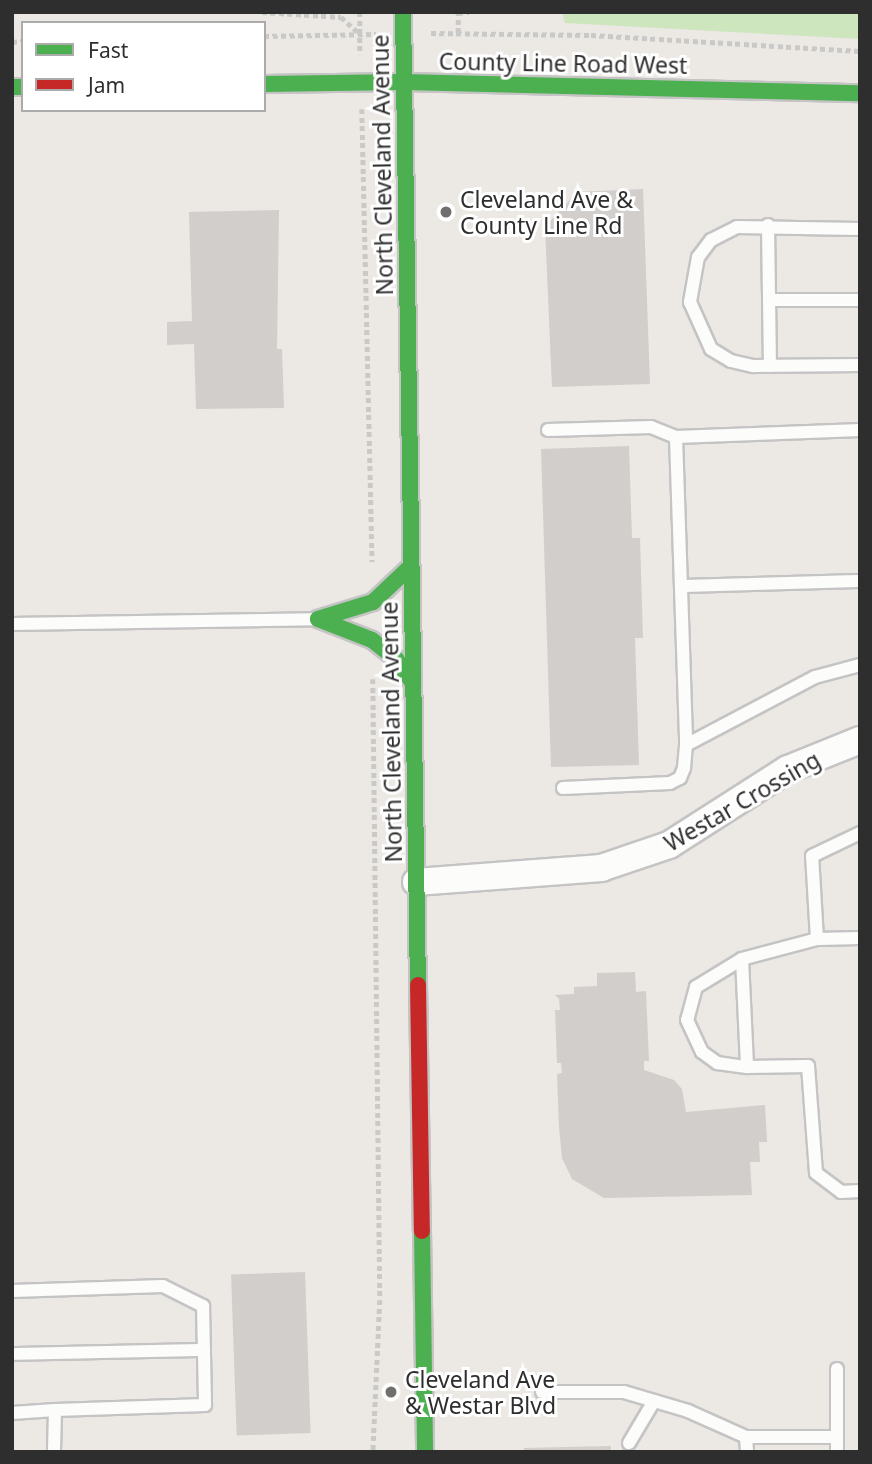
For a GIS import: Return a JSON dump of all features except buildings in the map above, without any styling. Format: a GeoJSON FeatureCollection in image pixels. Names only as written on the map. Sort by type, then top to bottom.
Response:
{"type":"FeatureCollection","features":[{"type":"Feature","properties":{"kind":"main road","name":"North Cleveland Avenue"},"geometry":{"type":"LineString","coordinates":[[403,12],[425,1452]]}},
{"type":"Feature","properties":{"kind":"main road","name":"County Line Road West"},"geometry":{"type":"LineString","coordinates":[[266,84],[404,82],[860,93]]}},
{"type":"Feature","properties":{"kind":"main road"},"geometry":{"type":"LineString","coordinates":[[318,619],[346,614],[373,602],[411,566]]}},
{"type":"Feature","properties":{"kind":"main road"},"geometry":{"type":"LineString","coordinates":[[318,619],[372,640],[396,659],[413,683]]}},
{"type":"Feature","properties":{"kind":"street","name":"Westar Crossing"},"geometry":{"type":"LineString","coordinates":[[416,882],[601,868],[669,845],[788,769],[860,740]]}},
{"type":"Feature","properties":{"kind":"lane"},"geometry":{"type":"LineString","coordinates":[[768,225],[770,366]]}},
{"type":"Feature","properties":{"kind":"lane"},"geometry":{"type":"LineString","coordinates":[[860,229],[768,225],[737,228],[711,240],[698,257],[690,302],[711,349],[731,361],[770,366],[860,365]]}},
{"type":"Feature","properties":{"kind":"lane"},"geometry":{"type":"LineString","coordinates":[[769,300],[860,300]]}},
{"type":"Feature","properties":{"kind":"lane"},"geometry":{"type":"LineString","coordinates":[[548,430],[651,427],[676,437],[860,430]]}},
{"type":"Feature","properties":{"kind":"lane"},"geometry":{"type":"LineString","coordinates":[[563,788],[670,783],[680,778],[684,768],[686,745],[676,437]]}},
{"type":"Feature","properties":{"kind":"lane"},"geometry":{"type":"LineString","coordinates":[[681,586],[860,581]]}},
{"type":"Feature","properties":{"kind":"lane"},"geometry":{"type":"LineString","coordinates":[[12,624],[318,619]]}},
{"type":"Feature","properties":{"kind":"lane"},"geometry":{"type":"LineString","coordinates":[[686,745],[815,677],[860,665]]}},
{"type":"Feature","properties":{"kind":"lane"},"geometry":{"type":"LineString","coordinates":[[817,939],[812,856],[860,833]]}},
{"type":"Feature","properties":{"kind":"lane"},"geometry":{"type":"LineString","coordinates":[[860,938],[817,939],[742,960],[696,987],[687,1020],[702,1052],[717,1063],[747,1067],[808,1066],[816,1173],[841,1192],[860,1191]]}},
{"type":"Feature","properties":{"kind":"lane"},"geometry":{"type":"LineString","coordinates":[[742,960],[747,1067]]}},
{"type":"Feature","properties":{"kind":"lane"},"geometry":{"type":"LineString","coordinates":[[12,1291],[163,1286],[203,1306],[205,1405],[12,1413]]}},
{"type":"Feature","properties":{"kind":"lane"},"geometry":{"type":"LineString","coordinates":[[12,1354],[204,1350]]}},
{"type":"Feature","properties":{"kind":"lane"},"geometry":{"type":"LineString","coordinates":[[837,1369],[837,1452]]}},
{"type":"Feature","properties":{"kind":"lane"},"geometry":{"type":"LineString","coordinates":[[542,1392],[624,1392],[747,1437],[837,1437]]}},
{"type":"Feature","properties":{"kind":"lane"},"geometry":{"type":"LineString","coordinates":[[629,1443],[654,1401]]}},
{"type":"Feature","properties":{"kind":"lane"},"geometry":{"type":"LineString","coordinates":[[54,1452],[55,1410]]}},
{"type":"Feature","properties":{"kind":"lane"},"geometry":{"type":"LineString","coordinates":[[747,1437],[747,1452]]}},
{"type":"Feature","properties":{"kind":"path"},"geometry":{"type":"LineString","coordinates":[[262,12],[341,17],[360,34]]}},
{"type":"Feature","properties":{"kind":"path"},"geometry":{"type":"LineString","coordinates":[[360,12],[373,602]]}},
{"type":"Feature","properties":{"kind":"path"},"geometry":{"type":"LineString","coordinates":[[458,33],[458,13],[469,12]]}},
{"type":"Feature","properties":{"kind":"path"},"geometry":{"type":"LineString","coordinates":[[403,33],[591,35],[860,51]]}},
{"type":"Feature","properties":{"kind":"path"},"geometry":{"type":"LineString","coordinates":[[266,36],[360,34]]}},
{"type":"Feature","properties":{"kind":"path"},"geometry":{"type":"LineString","coordinates":[[372,640],[380,1300],[373,1452]]}},
{"type":"Feature","properties":{"kind":"green space"},"geometry":{"type":"Polygon","coordinates":[[[562,12],[860,12],[860,39],[565,23],[562,12]]]}},
{"type":"Feature","properties":{"kind":"traffic: fast"},"geometry":{"type":"LineString","coordinates":[[403,12],[418,985]]}},
{"type":"Feature","properties":{"kind":"traffic: fast"},"geometry":{"type":"LineString","coordinates":[[266,84],[404,82],[860,93]]}},
{"type":"Feature","properties":{"kind":"traffic: fast"},"geometry":{"type":"LineString","coordinates":[[12,87],[21,87]]}},
{"type":"Feature","properties":{"kind":"traffic: fast"},"geometry":{"type":"LineString","coordinates":[[318,619],[373,602],[411,566]]}},
{"type":"Feature","properties":{"kind":"traffic: fast"},"geometry":{"type":"LineString","coordinates":[[318,619],[372,640],[396,659],[413,683]]}},
{"type":"Feature","properties":{"kind":"traffic: fast"},"geometry":{"type":"LineString","coordinates":[[422,1231],[425,1452]]}},
{"type":"Feature","properties":{"kind":"traffic: jam"},"geometry":{"type":"LineString","coordinates":[[418,985],[422,1231]]}},
{"type":"Feature","properties":{"kind":"place","name":"Cleveland Ave & County Line Rd"},"geometry":{"type":"Point","coordinates":[446,212]}},
{"type":"Feature","properties":{"kind":"place","name":"Cleveland Ave & Westar Blvd"},"geometry":{"type":"Point","coordinates":[391,1392]}}]}
